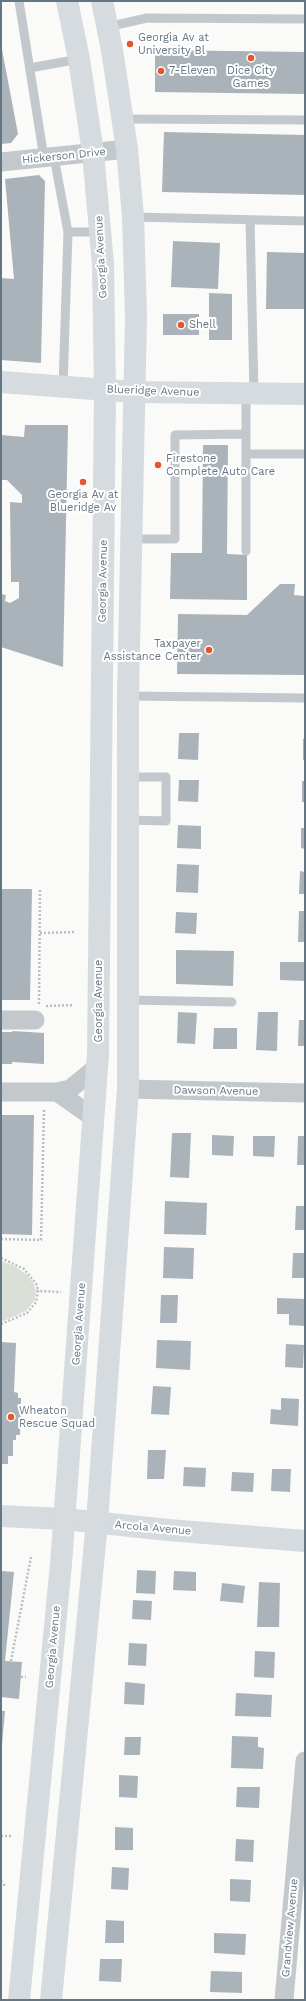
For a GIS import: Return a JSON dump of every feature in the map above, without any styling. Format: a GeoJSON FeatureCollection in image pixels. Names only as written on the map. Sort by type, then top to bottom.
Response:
{"type":"FeatureCollection","features":[{"type":"Feature","properties":{"kind":"main road","name":"Georgia Avenue"},"geometry":{"type":"LineString","coordinates":[[19,2000],[64,1519],[99,1043],[105,390],[101,232],[93,153],[79,59],[67,1]]}},
{"type":"Feature","properties":{"kind":"main road"},"geometry":{"type":"LineString","coordinates":[[51,2000],[97,1522],[128,1089],[128,696],[130,539],[136,316],[133,216],[124,119],[102,1]]}},
{"type":"Feature","properties":{"kind":"main road","name":"Blueridge Avenue"},"geometry":{"type":"LineString","coordinates":[[1,382],[134,392],[305,394]]}},
{"type":"Feature","properties":{"kind":"main road"},"geometry":{"type":"LineString","coordinates":[[99,1043],[128,1089]]}},
{"type":"Feature","properties":{"kind":"main road"},"geometry":{"type":"LineString","coordinates":[[94,1118],[109,1101],[128,1089]]}},
{"type":"Feature","properties":{"kind":"main road","name":"Arcola Avenue"},"geometry":{"type":"LineString","coordinates":[[1,1516],[64,1519],[305,1541]]}},
{"type":"Feature","properties":{"kind":"street","name":"Hickerson Drive"},"geometry":{"type":"LineString","coordinates":[[1,162],[127,149]]}},
{"type":"Feature","properties":{"kind":"street"},"geometry":{"type":"LineString","coordinates":[[1,1020],[37,1013]]}},
{"type":"Feature","properties":{"kind":"street"},"geometry":{"type":"LineString","coordinates":[[1,1092],[56,1092],[70,1089],[97,1067]]}},
{"type":"Feature","properties":{"kind":"street","name":"Dawson Avenue"},"geometry":{"type":"LineString","coordinates":[[128,1089],[305,1093]]}},
{"type":"Feature","properties":{"kind":"street"},"geometry":{"type":"LineString","coordinates":[[56,1092],[94,1118]]}},
{"type":"Feature","properties":{"kind":"street","name":"Grandview Avenue"},"geometry":{"type":"LineString","coordinates":[[284,2000],[305,1768]]}},
{"type":"Feature","properties":{"kind":"lane"},"geometry":{"type":"LineString","coordinates":[[19,1],[30,68],[49,157],[68,232],[63,387]]}},
{"type":"Feature","properties":{"kind":"lane"},"geometry":{"type":"LineString","coordinates":[[107,27],[147,18],[305,19]]}},
{"type":"Feature","properties":{"kind":"lane"},"geometry":{"type":"LineString","coordinates":[[30,68],[79,59]]}},
{"type":"Feature","properties":{"kind":"lane"},"geometry":{"type":"LineString","coordinates":[[124,119],[305,120]]}},
{"type":"Feature","properties":{"kind":"lane"},"geometry":{"type":"LineString","coordinates":[[133,216],[305,221]]}},
{"type":"Feature","properties":{"kind":"lane"},"geometry":{"type":"LineString","coordinates":[[246,551],[246,434],[250,393],[250,220]]}},
{"type":"Feature","properties":{"kind":"lane"},"geometry":{"type":"LineString","coordinates":[[68,232],[101,232]]}},
{"type":"Feature","properties":{"kind":"lane"},"geometry":{"type":"LineString","coordinates":[[130,539],[175,540],[175,435],[246,434]]}},
{"type":"Feature","properties":{"kind":"lane"},"geometry":{"type":"LineString","coordinates":[[246,454],[305,454]]}},
{"type":"Feature","properties":{"kind":"lane"},"geometry":{"type":"LineString","coordinates":[[128,696],[305,698]]}},
{"type":"Feature","properties":{"kind":"lane"},"geometry":{"type":"LineString","coordinates":[[128,777],[166,777],[166,821],[128,820]]}},
{"type":"Feature","properties":{"kind":"lane"},"geometry":{"type":"LineString","coordinates":[[129,1000],[232,1002]]}},
{"type":"Feature","properties":{"kind":"path"},"geometry":{"type":"LineString","coordinates":[[37,1013],[40,889]]}},
{"type":"Feature","properties":{"kind":"path"},"geometry":{"type":"LineString","coordinates":[[40,933],[75,932]]}},
{"type":"Feature","properties":{"kind":"path"},"geometry":{"type":"LineString","coordinates":[[1,1239],[42,1240],[44,1109]]}},
{"type":"Feature","properties":{"kind":"path"},"geometry":{"type":"LineString","coordinates":[[1,1258],[24,1269],[35,1282],[37,1291],[36,1302],[27,1313],[1,1324]]}},
{"type":"Feature","properties":{"kind":"path"},"geometry":{"type":"LineString","coordinates":[[37,1291],[61,1292]]}},
{"type":"Feature","properties":{"kind":"path"},"geometry":{"type":"LineString","coordinates":[[11,1661],[31,1557]]}},
{"type":"Feature","properties":{"kind":"path"},"geometry":{"type":"LineString","coordinates":[[20,1677],[26,1677]]}},
{"type":"Feature","properties":{"kind":"path"},"geometry":{"type":"LineString","coordinates":[[1,1836],[11,1836]]}},
{"type":"Feature","properties":{"kind":"path"},"geometry":{"type":"LineString","coordinates":[[1,1881],[5,1886]]}},
{"type":"Feature","properties":{"kind":"shaded area"},"geometry":{"type":"Polygon","coordinates":[[[1,1261],[15,1266],[27,1275],[34,1284],[36,1294],[34,1301],[26,1311],[1,1322],[1,1261]]]}},
{"type":"Feature","properties":{"kind":"building"},"geometry":{"type":"Polygon","coordinates":[[[1,44],[18,134],[11,143],[1,144],[1,44]]]}},
{"type":"Feature","properties":{"kind":"building"},"geometry":{"type":"Polygon","coordinates":[[[155,50],[305,52],[305,94],[155,92],[155,50]]]}},
{"type":"Feature","properties":{"kind":"building"},"geometry":{"type":"Polygon","coordinates":[[[164,132],[305,135],[305,195],[162,192],[164,132]]]}},
{"type":"Feature","properties":{"kind":"building"},"geometry":{"type":"Polygon","coordinates":[[[39,175],[45,181],[41,363],[1,360],[1,278],[14,279],[5,179],[39,175]]]}},
{"type":"Feature","properties":{"kind":"building"},"geometry":{"type":"Polygon","coordinates":[[[173,241],[220,243],[218,289],[171,287],[173,241]]]}},
{"type":"Feature","properties":{"kind":"building"},"geometry":{"type":"Polygon","coordinates":[[[267,252],[305,253],[305,309],[266,309],[267,252]]]}},
{"type":"Feature","properties":{"kind":"building"},"geometry":{"type":"Polygon","coordinates":[[[209,293],[232,294],[232,340],[209,340],[209,293]]]}},
{"type":"Feature","properties":{"kind":"building","name":"Shell"},"geometry":{"type":"Polygon","coordinates":[[[163,314],[199,314],[199,335],[163,335],[163,314]]]}},
{"type":"Feature","properties":{"kind":"building"},"geometry":{"type":"Polygon","coordinates":[[[25,425],[68,425],[63,667],[1,647],[1,594],[6,595],[5,601],[10,603],[19,598],[19,582],[11,582],[10,502],[22,503],[22,495],[7,480],[1,480],[1,435],[24,437],[25,425]]]}},
{"type":"Feature","properties":{"kind":"building"},"geometry":{"type":"Polygon","coordinates":[[[203,445],[228,445],[227,554],[247,555],[247,600],[170,599],[171,553],[202,553],[203,445]]]}},
{"type":"Feature","properties":{"kind":"building"},"geometry":{"type":"Polygon","coordinates":[[[280,584],[295,584],[294,595],[305,596],[305,675],[177,674],[178,614],[247,615],[280,584]]]}},
{"type":"Feature","properties":{"kind":"building"},"geometry":{"type":"Polygon","coordinates":[[[179,733],[199,733],[198,760],[178,759],[179,733]]]}},
{"type":"Feature","properties":{"kind":"building"},"geometry":{"type":"Polygon","coordinates":[[[303,739],[305,739],[305,760],[303,760],[303,739]]]}},
{"type":"Feature","properties":{"kind":"building"},"geometry":{"type":"Polygon","coordinates":[[[179,780],[199,780],[198,802],[178,801],[179,780]]]}},
{"type":"Feature","properties":{"kind":"building"},"geometry":{"type":"Polygon","coordinates":[[[302,781],[305,781],[305,802],[302,802],[302,781]]]}},
{"type":"Feature","properties":{"kind":"building"},"geometry":{"type":"Polygon","coordinates":[[[178,825],[201,826],[201,849],[177,848],[178,825]]]}},
{"type":"Feature","properties":{"kind":"building"},"geometry":{"type":"Polygon","coordinates":[[[301,828],[305,828],[305,849],[301,848],[301,828]]]}},
{"type":"Feature","properties":{"kind":"building"},"geometry":{"type":"Polygon","coordinates":[[[177,864],[199,865],[198,893],[176,892],[177,864]]]}},
{"type":"Feature","properties":{"kind":"building"},"geometry":{"type":"Polygon","coordinates":[[[300,871],[305,872],[305,894],[299,894],[300,871]]]}},
{"type":"Feature","properties":{"kind":"building"},"geometry":{"type":"Polygon","coordinates":[[[1,889],[32,889],[30,1000],[1,1000],[1,889]]]}},
{"type":"Feature","properties":{"kind":"building"},"geometry":{"type":"Polygon","coordinates":[[[299,911],[305,911],[305,942],[298,942],[299,911]]]}},
{"type":"Feature","properties":{"kind":"building"},"geometry":{"type":"Polygon","coordinates":[[[176,912],[197,913],[196,934],[175,933],[176,912]]]}},
{"type":"Feature","properties":{"kind":"building"},"geometry":{"type":"Polygon","coordinates":[[[176,950],[234,951],[233,986],[176,984],[176,950]]]}},
{"type":"Feature","properties":{"kind":"building"},"geometry":{"type":"Polygon","coordinates":[[[280,962],[305,962],[305,981],[280,980],[280,962]]]}},
{"type":"Feature","properties":{"kind":"building"},"geometry":{"type":"Polygon","coordinates":[[[178,1012],[197,1013],[195,1044],[177,1043],[178,1012]]]}},
{"type":"Feature","properties":{"kind":"building"},"geometry":{"type":"Polygon","coordinates":[[[258,1012],[278,1012],[277,1051],[256,1050],[258,1012]]]}},
{"type":"Feature","properties":{"kind":"building"},"geometry":{"type":"Polygon","coordinates":[[[299,1020],[305,1020],[305,1046],[298,1046],[299,1020]]]}},
{"type":"Feature","properties":{"kind":"building"},"geometry":{"type":"Polygon","coordinates":[[[214,1028],[237,1028],[237,1049],[213,1049],[214,1028]]]}},
{"type":"Feature","properties":{"kind":"building"},"geometry":{"type":"Polygon","coordinates":[[[13,1031],[44,1033],[44,1064],[12,1062],[12,1064],[1,1064],[1,1032],[13,1031]]]}},
{"type":"Feature","properties":{"kind":"building"},"geometry":{"type":"Polygon","coordinates":[[[1,1115],[34,1115],[32,1235],[1,1234],[1,1115]]]}},
{"type":"Feature","properties":{"kind":"building"},"geometry":{"type":"Polygon","coordinates":[[[172,1133],[191,1133],[189,1178],[170,1177],[172,1133]]]}},
{"type":"Feature","properties":{"kind":"building"},"geometry":{"type":"Polygon","coordinates":[[[212,1135],[234,1136],[233,1156],[212,1155],[212,1135]]]}},
{"type":"Feature","properties":{"kind":"building"},"geometry":{"type":"Polygon","coordinates":[[[253,1136],[275,1136],[274,1157],[253,1156],[253,1136]]]}},
{"type":"Feature","properties":{"kind":"building"},"geometry":{"type":"Polygon","coordinates":[[[298,1136],[305,1136],[305,1165],[297,1165],[298,1136]]]}},
{"type":"Feature","properties":{"kind":"building"},"geometry":{"type":"Polygon","coordinates":[[[165,1201],[207,1203],[206,1235],[164,1234],[165,1201]]]}},
{"type":"Feature","properties":{"kind":"building"},"geometry":{"type":"Polygon","coordinates":[[[296,1206],[305,1206],[305,1230],[295,1230],[296,1206]]]}},
{"type":"Feature","properties":{"kind":"building"},"geometry":{"type":"Polygon","coordinates":[[[164,1247],[194,1248],[193,1279],[163,1278],[164,1247]]]}},
{"type":"Feature","properties":{"kind":"building"},"geometry":{"type":"Polygon","coordinates":[[[293,1253],[305,1253],[305,1278],[292,1278],[293,1253]]]}},
{"type":"Feature","properties":{"kind":"building"},"geometry":{"type":"Polygon","coordinates":[[[161,1295],[178,1295],[177,1323],[160,1323],[161,1295]]]}},
{"type":"Feature","properties":{"kind":"building"},"geometry":{"type":"Polygon","coordinates":[[[277,1298],[305,1299],[305,1326],[289,1325],[289,1314],[277,1314],[277,1298]]]}},
{"type":"Feature","properties":{"kind":"building"},"geometry":{"type":"Polygon","coordinates":[[[157,1340],[191,1341],[190,1370],[156,1368],[157,1340]]]}},
{"type":"Feature","properties":{"kind":"building","name":"Wheaton Rescue Squad"},"geometry":{"type":"Polygon","coordinates":[[[1,1342],[16,1343],[14,1392],[18,1393],[18,1398],[21,1398],[20,1435],[16,1435],[16,1440],[13,1440],[13,1456],[8,1456],[8,1464],[1,1464],[1,1342]]]}},
{"type":"Feature","properties":{"kind":"building"},"geometry":{"type":"Polygon","coordinates":[[[286,1344],[304,1345],[303,1368],[285,1367],[286,1344]]]}},
{"type":"Feature","properties":{"kind":"building"},"geometry":{"type":"Polygon","coordinates":[[[153,1386],[171,1387],[169,1415],[151,1414],[153,1386]]]}},
{"type":"Feature","properties":{"kind":"building"},"geometry":{"type":"Polygon","coordinates":[[[281,1398],[299,1399],[298,1426],[270,1424],[271,1409],[281,1410],[281,1398]]]}},
{"type":"Feature","properties":{"kind":"building"},"geometry":{"type":"Polygon","coordinates":[[[148,1450],[166,1450],[164,1479],[147,1479],[148,1450]]]}},
{"type":"Feature","properties":{"kind":"building"},"geometry":{"type":"Polygon","coordinates":[[[184,1467],[206,1468],[205,1487],[183,1486],[184,1467]]]}},
{"type":"Feature","properties":{"kind":"building"},"geometry":{"type":"Polygon","coordinates":[[[272,1469],[291,1469],[290,1492],[271,1491],[272,1469]]]}},
{"type":"Feature","properties":{"kind":"building"},"geometry":{"type":"Polygon","coordinates":[[[232,1472],[254,1473],[253,1492],[231,1491],[232,1472]]]}},
{"type":"Feature","properties":{"kind":"building"},"geometry":{"type":"Polygon","coordinates":[[[137,1570],[156,1571],[155,1594],[136,1593],[137,1570]]]}},
{"type":"Feature","properties":{"kind":"building"},"geometry":{"type":"Polygon","coordinates":[[[1,1571],[14,1572],[5,1661],[22,1662],[19,1699],[1,1697],[1,1571]]]}},
{"type":"Feature","properties":{"kind":"building"},"geometry":{"type":"Polygon","coordinates":[[[174,1571],[196,1572],[196,1591],[173,1590],[174,1571]]]}},
{"type":"Feature","properties":{"kind":"building"},"geometry":{"type":"Polygon","coordinates":[[[259,1582],[280,1583],[279,1627],[257,1627],[259,1582]]]}},
{"type":"Feature","properties":{"kind":"building"},"geometry":{"type":"Polygon","coordinates":[[[222,1583],[245,1586],[243,1603],[220,1601],[222,1583]]]}},
{"type":"Feature","properties":{"kind":"building"},"geometry":{"type":"Polygon","coordinates":[[[133,1600],[152,1601],[151,1620],[132,1619],[133,1600]]]}},
{"type":"Feature","properties":{"kind":"building"},"geometry":{"type":"Polygon","coordinates":[[[129,1643],[147,1644],[146,1666],[128,1665],[129,1643]]]}},
{"type":"Feature","properties":{"kind":"building"},"geometry":{"type":"Polygon","coordinates":[[[255,1651],[275,1652],[274,1678],[254,1677],[255,1651]]]}},
{"type":"Feature","properties":{"kind":"building"},"geometry":{"type":"Polygon","coordinates":[[[125,1682],[145,1684],[144,1705],[124,1704],[125,1682]]]}},
{"type":"Feature","properties":{"kind":"building"},"geometry":{"type":"Polygon","coordinates":[[[236,1693],[272,1695],[271,1717],[235,1716],[236,1693]]]}},
{"type":"Feature","properties":{"kind":"building"},"geometry":{"type":"Polygon","coordinates":[[[1,1711],[5,1711],[2,1745],[1,1745],[1,1711]]]}},
{"type":"Feature","properties":{"kind":"building"},"geometry":{"type":"Polygon","coordinates":[[[232,1736],[258,1737],[258,1747],[264,1748],[263,1769],[231,1768],[232,1736]]]}},
{"type":"Feature","properties":{"kind":"building"},"geometry":{"type":"Polygon","coordinates":[[[125,1737],[141,1737],[140,1755],[124,1755],[125,1737]]]}},
{"type":"Feature","properties":{"kind":"building"},"geometry":{"type":"Polygon","coordinates":[[[119,1775],[138,1776],[137,1798],[119,1797],[119,1775]]]}},
{"type":"Feature","properties":{"kind":"building"},"geometry":{"type":"Polygon","coordinates":[[[237,1787],[260,1787],[259,1808],[236,1807],[237,1787]]]}},
{"type":"Feature","properties":{"kind":"building"},"geometry":{"type":"Polygon","coordinates":[[[115,1827],[133,1828],[133,1850],[115,1850],[115,1827]]]}},
{"type":"Feature","properties":{"kind":"building"},"geometry":{"type":"Polygon","coordinates":[[[236,1839],[254,1840],[253,1862],[235,1861],[236,1839]]]}},
{"type":"Feature","properties":{"kind":"building"},"geometry":{"type":"Polygon","coordinates":[[[112,1867],[129,1868],[128,1890],[111,1889],[112,1867]]]}},
{"type":"Feature","properties":{"kind":"building"},"geometry":{"type":"Polygon","coordinates":[[[230,1879],[251,1880],[250,1902],[230,1901],[230,1879]]]}},
{"type":"Feature","properties":{"kind":"building"},"geometry":{"type":"Polygon","coordinates":[[[106,1920],[124,1921],[124,1943],[105,1943],[106,1920]]]}},
{"type":"Feature","properties":{"kind":"building"},"geometry":{"type":"Polygon","coordinates":[[[214,1933],[246,1934],[245,1955],[214,1953],[214,1933]]]}},
{"type":"Feature","properties":{"kind":"building"},"geometry":{"type":"Polygon","coordinates":[[[100,1959],[122,1959],[121,1982],[99,1981],[100,1959]]]}},
{"type":"Feature","properties":{"kind":"building"},"geometry":{"type":"Polygon","coordinates":[[[211,1971],[242,1972],[242,1993],[210,1992],[211,1971]]]}},
{"type":"Feature","properties":{"kind":"place","name":"Georgia Av at University Bl"},"geometry":{"type":"Point","coordinates":[130,44]}},
{"type":"Feature","properties":{"kind":"place","name":"Dice City Games"},"geometry":{"type":"Point","coordinates":[251,58]}},
{"type":"Feature","properties":{"kind":"place","name":"7-Eleven"},"geometry":{"type":"Point","coordinates":[161,71]}},
{"type":"Feature","properties":{"kind":"place","name":"Shell"},"geometry":{"type":"Point","coordinates":[181,325]}},
{"type":"Feature","properties":{"kind":"place","name":"Firestone Complete Auto Care"},"geometry":{"type":"Point","coordinates":[158,465]}},
{"type":"Feature","properties":{"kind":"place","name":"Georgia Av at Blueridge Av"},"geometry":{"type":"Point","coordinates":[83,482]}},
{"type":"Feature","properties":{"kind":"place","name":"Taxpayer Assistance Center"},"geometry":{"type":"Point","coordinates":[209,650]}},
{"type":"Feature","properties":{"kind":"place","name":"Wheaton Rescue Squad"},"geometry":{"type":"Point","coordinates":[11,1417]}}]}
